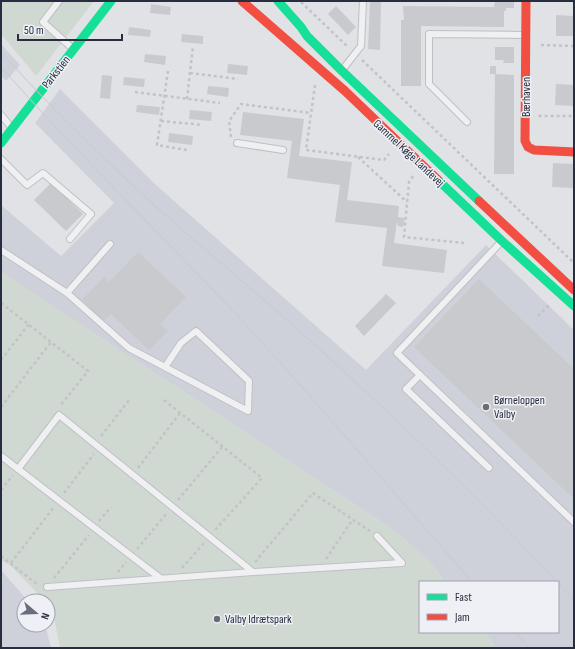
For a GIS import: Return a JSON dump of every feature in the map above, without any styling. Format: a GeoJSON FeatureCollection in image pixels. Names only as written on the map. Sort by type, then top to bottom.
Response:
{"type":"FeatureCollection","features":[{"type":"Feature","properties":{"kind":"main road","name":"Parkstien"},"geometry":{"type":"LineString","coordinates":[[1,143],[111,1]]}},
{"type":"Feature","properties":{"kind":"main road","name":"Gammel Køge Landevej"},"geometry":{"type":"LineString","coordinates":[[242,1],[333,81],[420,164],[574,306]]}},
{"type":"Feature","properties":{"kind":"main road","name":"Gammel Køge Landevej"},"geometry":{"type":"LineString","coordinates":[[278,1],[302,27],[307,36],[574,290]]}},
{"type":"Feature","properties":{"kind":"main road","name":"Bærhaven"},"geometry":{"type":"LineString","coordinates":[[526,1],[526,141],[528,147],[534,150],[574,152]]}},
{"type":"Feature","properties":{"kind":"lane"},"geometry":{"type":"LineString","coordinates":[[59,1],[43,22],[73,49]]}},
{"type":"Feature","properties":{"kind":"lane"},"geometry":{"type":"LineString","coordinates":[[333,81],[361,46],[363,1]]}},
{"type":"Feature","properties":{"kind":"lane"},"geometry":{"type":"LineString","coordinates":[[467,122],[428,84],[429,34],[526,40]]}},
{"type":"Feature","properties":{"kind":"lane"},"geometry":{"type":"LineString","coordinates":[[1,115],[12,128]]}},
{"type":"Feature","properties":{"kind":"lane"},"geometry":{"type":"LineString","coordinates":[[237,143],[283,150]]}},
{"type":"Feature","properties":{"kind":"lane"},"geometry":{"type":"LineString","coordinates":[[1,159],[27,185],[43,173],[91,214],[70,239]]}},
{"type":"Feature","properties":{"kind":"lane"},"geometry":{"type":"LineString","coordinates":[[511,231],[397,353],[574,522]]}},
{"type":"Feature","properties":{"kind":"lane"},"geometry":{"type":"LineString","coordinates":[[67,293],[110,244]]}},
{"type":"Feature","properties":{"kind":"lane"},"geometry":{"type":"LineString","coordinates":[[1,250],[67,293],[129,348],[248,411],[249,381],[196,331],[181,343],[165,367]]}},
{"type":"Feature","properties":{"kind":"lane"},"geometry":{"type":"LineString","coordinates":[[420,375],[406,389],[489,468]]}},
{"type":"Feature","properties":{"kind":"lane"},"geometry":{"type":"LineString","coordinates":[[18,469],[59,415],[251,570]]}},
{"type":"Feature","properties":{"kind":"lane"},"geometry":{"type":"LineString","coordinates":[[1,456],[160,578]]}},
{"type":"Feature","properties":{"kind":"lane"},"geometry":{"type":"LineString","coordinates":[[47,587],[174,578],[251,570],[402,563],[377,536]]}},
{"type":"Feature","properties":{"kind":"path"},"geometry":{"type":"LineString","coordinates":[[300,1],[574,263]]}},
{"type":"Feature","properties":{"kind":"path"},"geometry":{"type":"LineString","coordinates":[[526,40],[574,46]]}},
{"type":"Feature","properties":{"kind":"path"},"geometry":{"type":"LineString","coordinates":[[187,99],[193,46]]}},
{"type":"Feature","properties":{"kind":"path"},"geometry":{"type":"LineString","coordinates":[[317,67],[306,150],[384,160],[399,143]]}},
{"type":"Feature","properties":{"kind":"path"},"geometry":{"type":"LineString","coordinates":[[168,71],[157,146],[187,150]]}},
{"type":"Feature","properties":{"kind":"path"},"geometry":{"type":"LineString","coordinates":[[190,73],[238,80]]}},
{"type":"Feature","properties":{"kind":"path"},"geometry":{"type":"LineString","coordinates":[[135,92],[220,103]]}},
{"type":"Feature","properties":{"kind":"path"},"geometry":{"type":"LineString","coordinates":[[231,138],[229,121],[241,104],[311,113]]}},
{"type":"Feature","properties":{"kind":"path"},"geometry":{"type":"LineString","coordinates":[[526,104],[540,116],[574,116]]}},
{"type":"Feature","properties":{"kind":"path"},"geometry":{"type":"LineString","coordinates":[[161,121],[204,125]]}},
{"type":"Feature","properties":{"kind":"path"},"geometry":{"type":"LineString","coordinates":[[358,156],[407,202]]}},
{"type":"Feature","properties":{"kind":"path"},"geometry":{"type":"LineString","coordinates":[[420,164],[409,182],[404,237],[464,243]]}},
{"type":"Feature","properties":{"kind":"path"},"geometry":{"type":"LineString","coordinates":[[1,303],[88,371],[56,412],[59,415]]}},
{"type":"Feature","properties":{"kind":"path"},"geometry":{"type":"LineString","coordinates":[[1,360],[28,324]]}},
{"type":"Feature","properties":{"kind":"path"},"geometry":{"type":"LineString","coordinates":[[1,407],[51,342]]}},
{"type":"Feature","properties":{"kind":"path"},"geometry":{"type":"LineString","coordinates":[[94,444],[130,399]]}},
{"type":"Feature","properties":{"kind":"path"},"geometry":{"type":"LineString","coordinates":[[164,400],[262,478],[174,578]]}},
{"type":"Feature","properties":{"kind":"path"},"geometry":{"type":"LineString","coordinates":[[133,475],[180,413]]}},
{"type":"Feature","properties":{"kind":"path"},"geometry":{"type":"LineString","coordinates":[[1,490],[18,469]]}},
{"type":"Feature","properties":{"kind":"path"},"geometry":{"type":"LineString","coordinates":[[251,570],[313,493],[377,536]]}},
{"type":"Feature","properties":{"kind":"path"},"geometry":{"type":"LineString","coordinates":[[1,556],[41,587],[47,587],[111,507]]}},
{"type":"Feature","properties":{"kind":"path"},"geometry":{"type":"LineString","coordinates":[[320,568],[353,519]]}},
{"type":"Feature","properties":{"kind":"shaded area"},"geometry":{"type":"Polygon","coordinates":[[[1,1],[94,1],[36,76],[1,34],[1,1]]]}},
{"type":"Feature","properties":{"kind":"shaded area"},"geometry":{"type":"Polygon","coordinates":[[[1,44],[20,65],[6,81],[1,75],[1,44]]]}},
{"type":"Feature","properties":{"kind":"shaded area"},"geometry":{"type":"Polygon","coordinates":[[[60,89],[157,186],[366,370],[486,245],[574,330],[574,648],[496,648],[485,633],[559,633],[559,581],[444,581],[429,561],[391,528],[1,272],[1,205],[61,256],[114,203],[35,123],[60,89]]]}},
{"type":"Feature","properties":{"kind":"shaded area"},"geometry":{"type":"Polygon","coordinates":[[[1,272],[391,528],[429,561],[444,581],[419,581],[419,633],[485,633],[496,648],[60,648],[56,628],[56,593],[37,593],[10,565],[1,560],[1,272]]]}},
{"type":"Feature","properties":{"kind":"shaded area"},"geometry":{"type":"Polygon","coordinates":[[[1,570],[21,593],[16,593],[16,633],[47,633],[51,648],[1,648],[1,570]]]}},
{"type":"Feature","properties":{"kind":"building"},"geometry":{"type":"Polygon","coordinates":[[[370,1],[381,1],[380,50],[368,49],[370,1]]]}},
{"type":"Feature","properties":{"kind":"building"},"geometry":{"type":"Polygon","coordinates":[[[495,1],[514,1],[514,8],[506,8],[506,11],[504,11],[504,27],[421,26],[421,86],[401,86],[401,20],[404,20],[403,6],[494,7],[495,1]]]}},
{"type":"Feature","properties":{"kind":"building"},"geometry":{"type":"Polygon","coordinates":[[[151,4],[171,7],[170,15],[150,13],[151,4]]]}},
{"type":"Feature","properties":{"kind":"building"},"geometry":{"type":"Polygon","coordinates":[[[336,6],[356,27],[348,35],[328,14],[336,6]]]}},
{"type":"Feature","properties":{"kind":"building"},"geometry":{"type":"Polygon","coordinates":[[[556,15],[574,16],[574,36],[556,36],[556,15]]]}},
{"type":"Feature","properties":{"kind":"building"},"geometry":{"type":"Polygon","coordinates":[[[129,27],[151,30],[150,37],[128,35],[129,27]]]}},
{"type":"Feature","properties":{"kind":"building"},"geometry":{"type":"Polygon","coordinates":[[[182,34],[203,36],[203,44],[181,42],[182,34]]]}},
{"type":"Feature","properties":{"kind":"building"},"geometry":{"type":"Polygon","coordinates":[[[495,47],[514,47],[514,63],[503,63],[504,60],[495,60],[495,47]]]}},
{"type":"Feature","properties":{"kind":"building"},"geometry":{"type":"Polygon","coordinates":[[[145,54],[166,56],[165,65],[144,62],[145,54]]]}},
{"type":"Feature","properties":{"kind":"building"},"geometry":{"type":"Polygon","coordinates":[[[228,64],[248,66],[247,75],[227,73],[228,64]]]}},
{"type":"Feature","properties":{"kind":"building"},"geometry":{"type":"Polygon","coordinates":[[[490,66],[496,66],[496,74],[514,75],[514,174],[494,174],[495,74],[490,74],[490,66]]]}},
{"type":"Feature","properties":{"kind":"building"},"geometry":{"type":"Polygon","coordinates":[[[102,75],[112,76],[110,99],[100,98],[102,75]]]}},
{"type":"Feature","properties":{"kind":"building"},"geometry":{"type":"Polygon","coordinates":[[[124,77],[145,79],[144,87],[123,85],[124,77]]]}},
{"type":"Feature","properties":{"kind":"building"},"geometry":{"type":"Polygon","coordinates":[[[556,84],[574,85],[574,106],[555,105],[556,84]]]}},
{"type":"Feature","properties":{"kind":"building"},"geometry":{"type":"Polygon","coordinates":[[[208,86],[229,88],[228,97],[207,94],[208,86]]]}},
{"type":"Feature","properties":{"kind":"building"},"geometry":{"type":"Polygon","coordinates":[[[137,105],[160,107],[159,115],[136,112],[137,105]]]}},
{"type":"Feature","properties":{"kind":"building"},"geometry":{"type":"Polygon","coordinates":[[[190,110],[212,112],[211,121],[189,119],[190,110]]]}},
{"type":"Feature","properties":{"kind":"building"},"geometry":{"type":"Polygon","coordinates":[[[243,112],[304,119],[299,156],[352,162],[347,200],[399,206],[398,217],[405,218],[403,227],[398,226],[397,221],[394,243],[447,250],[444,273],[382,266],[387,228],[335,222],[340,185],[287,178],[292,141],[240,135],[243,112]]]}},
{"type":"Feature","properties":{"kind":"building"},"geometry":{"type":"Polygon","coordinates":[[[169,133],[193,136],[192,145],[168,142],[169,133]]]}},
{"type":"Feature","properties":{"kind":"building"},"geometry":{"type":"Polygon","coordinates":[[[553,163],[574,164],[574,188],[552,187],[553,163]]]}},
{"type":"Feature","properties":{"kind":"building"},"geometry":{"type":"Polygon","coordinates":[[[51,183],[83,214],[66,231],[34,200],[51,183]]]}},
{"type":"Feature","properties":{"kind":"building"},"geometry":{"type":"Polygon","coordinates":[[[138,252],[186,297],[160,324],[168,331],[149,350],[111,314],[104,321],[82,300],[104,277],[109,282],[138,252]]]}},
{"type":"Feature","properties":{"kind":"building"},"geometry":{"type":"Polygon","coordinates":[[[479,279],[574,369],[574,499],[414,347],[479,279]]]}},
{"type":"Feature","properties":{"kind":"building"},"geometry":{"type":"Polygon","coordinates":[[[386,294],[396,303],[364,336],[355,326],[386,294]]]}},
{"type":"Feature","properties":{"kind":"tram line"},"geometry":{"type":"LineString","coordinates":[[1,52],[57,111],[134,187],[306,337],[403,426],[496,518],[556,581]]}},
{"type":"Feature","properties":{"kind":"tram line"},"geometry":{"type":"LineString","coordinates":[[1,67],[89,162],[238,316],[327,415],[471,581]]}},
{"type":"Feature","properties":{"kind":"tram line"},"geometry":{"type":"LineString","coordinates":[[559,584],[574,600]]}},
{"type":"Feature","properties":{"kind":"tram line"},"geometry":{"type":"LineString","coordinates":[[516,633],[529,648]]}},
{"type":"Feature","properties":{"kind":"traffic: fast"},"geometry":{"type":"LineString","coordinates":[[1,143],[111,1]]}},
{"type":"Feature","properties":{"kind":"traffic: fast"},"geometry":{"type":"LineString","coordinates":[[278,1],[307,36],[341,70],[479,201]]}},
{"type":"Feature","properties":{"kind":"traffic: fast"},"geometry":{"type":"LineString","coordinates":[[438,180],[502,241],[574,306]]}},
{"type":"Feature","properties":{"kind":"traffic: jam"},"geometry":{"type":"LineString","coordinates":[[242,1],[345,91],[438,180]]}},
{"type":"Feature","properties":{"kind":"traffic: jam"},"geometry":{"type":"LineString","coordinates":[[526,1],[525,141],[528,147],[534,150],[574,152]]}},
{"type":"Feature","properties":{"kind":"traffic: jam"},"geometry":{"type":"LineString","coordinates":[[479,201],[574,290]]}},
{"type":"Feature","properties":{"kind":"place","name":"Børneloppen Valby"},"geometry":{"type":"Point","coordinates":[486,407]}},
{"type":"Feature","properties":{"kind":"place","name":"Valby Idrætspark"},"geometry":{"type":"Point","coordinates":[217,619]}}]}
